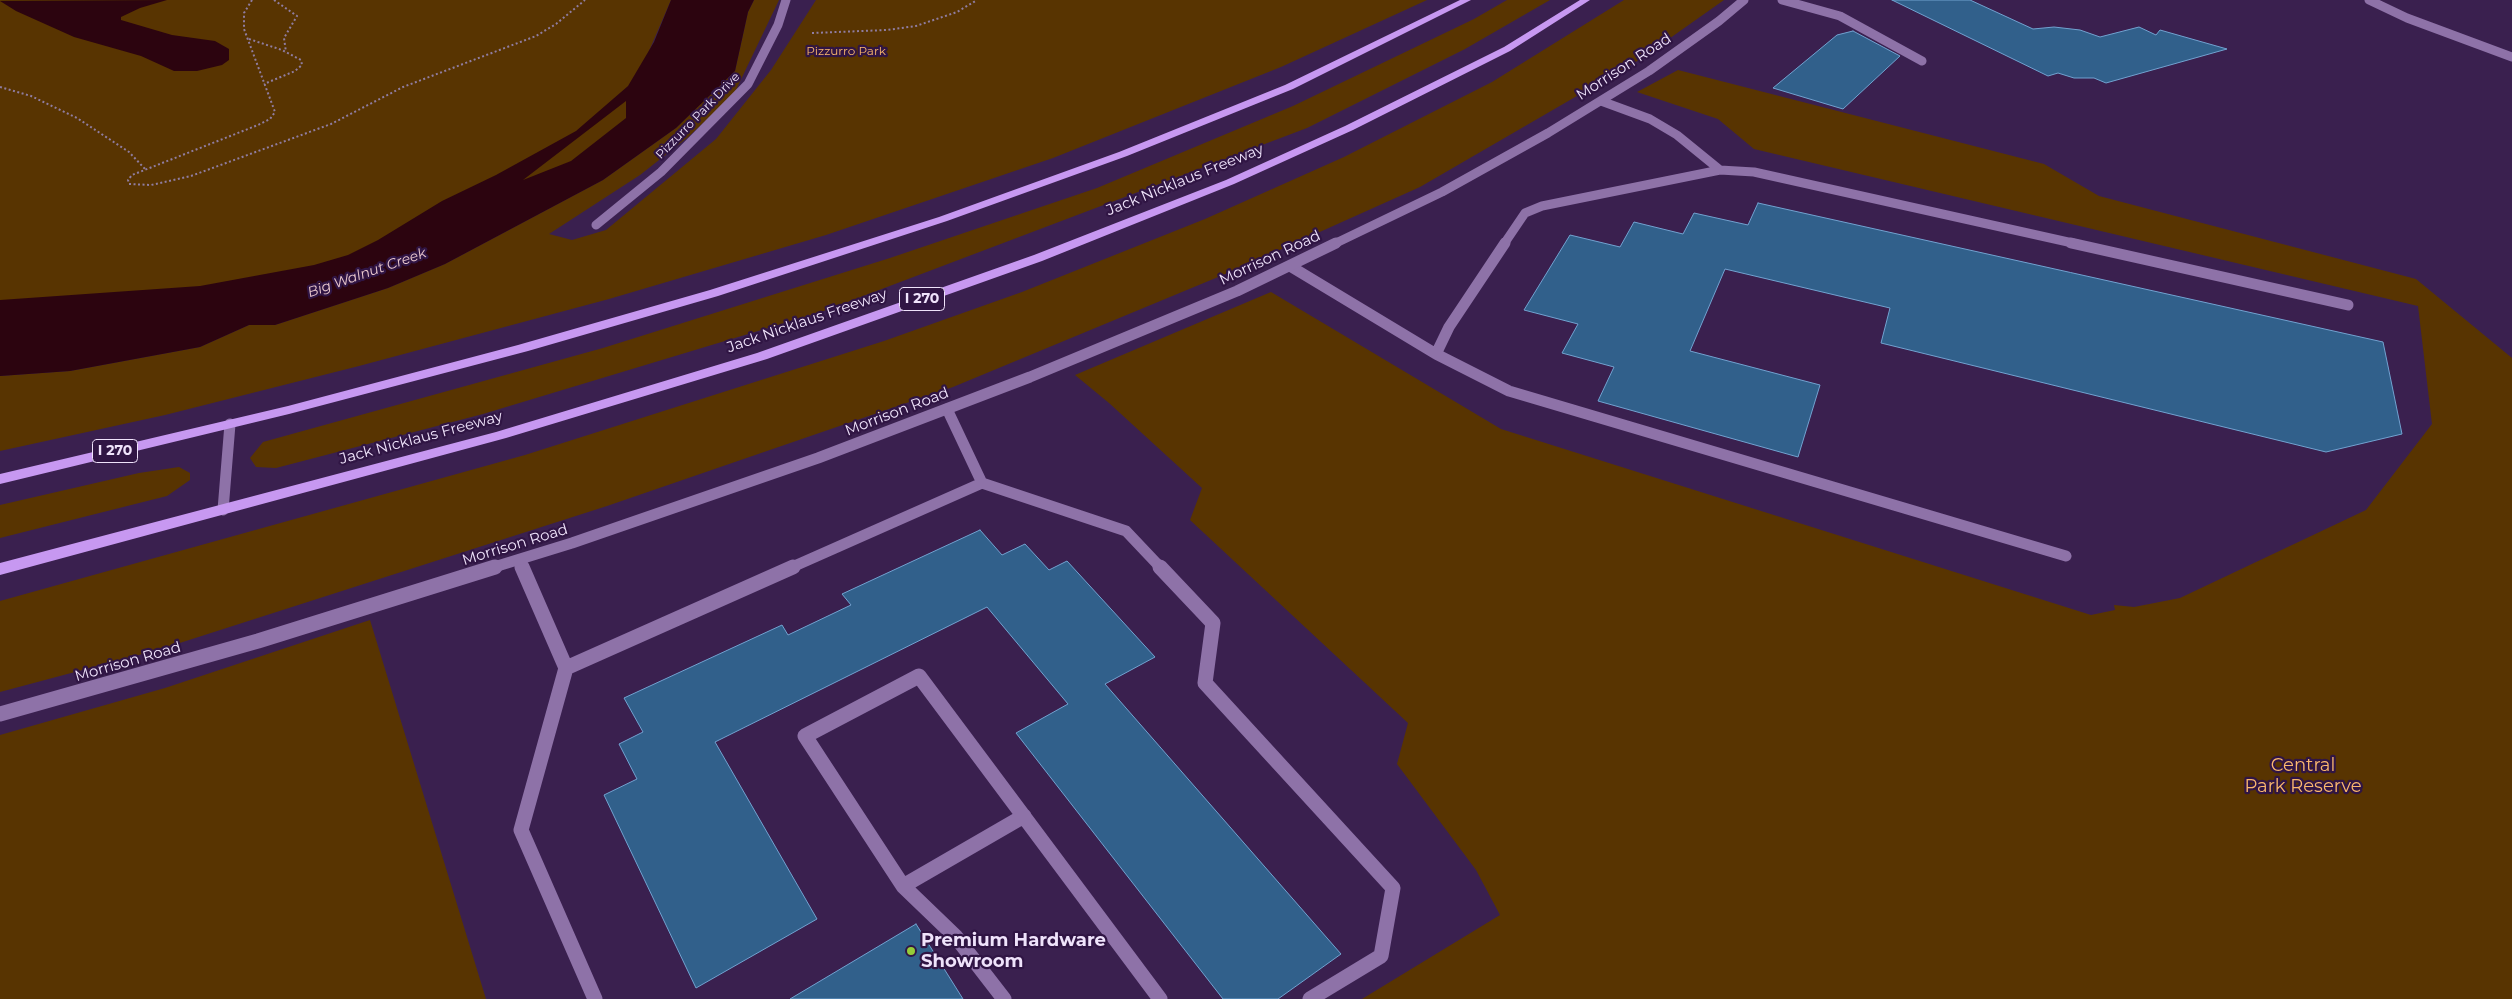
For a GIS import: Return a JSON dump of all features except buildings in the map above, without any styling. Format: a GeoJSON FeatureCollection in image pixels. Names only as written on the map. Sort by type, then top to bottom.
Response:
{"type":"FeatureCollection","features":[{"type":"Feature","properties":{"kind":"highway","name":"I 270"},"geometry":{"type":"LineString","coordinates":[[0,478],[230,424],[523,348],[714,293],[943,219],[1123,154],[1289,87],[1467,0]]}},
{"type":"Feature","properties":{"kind":"highway","name":"Jack Nicklaus Freeway"},"geometry":{"type":"LineString","coordinates":[[0,569],[501,435],[762,356],[1038,258],[1230,182],[1349,128],[1507,49],[1586,0]]}},
{"type":"Feature","properties":{"kind":"street","name":"Pizzurro Park Drive"},"geometry":{"type":"LineString","coordinates":[[596,225],[661,172],[748,84],[778,25],[786,0]]}},
{"type":"Feature","properties":{"kind":"street","name":"Morrison Road"},"geometry":{"type":"LineString","coordinates":[[0,714],[258,641],[519,560],[818,458],[1039,374],[1237,291],[1442,192],[1548,133],[1649,71],[1720,21],[1744,0]]}},
{"type":"Feature","properties":{"kind":"street"},"geometry":{"type":"LineString","coordinates":[[1782,0],[1840,16],[1922,61]]}},
{"type":"Feature","properties":{"kind":"street"},"geometry":{"type":"LineString","coordinates":[[2369,0],[2407,18],[2512,57]]}},
{"type":"Feature","properties":{"kind":"street"},"geometry":{"type":"LineString","coordinates":[[1601,101],[1650,120],[1677,135],[1720,170]]}},
{"type":"Feature","properties":{"kind":"street"},"geometry":{"type":"LineString","coordinates":[[1436,354],[1449,327],[1525,213],[1542,206],[1720,170],[1754,172],[2348,305]]}},
{"type":"Feature","properties":{"kind":"street"},"geometry":{"type":"LineString","coordinates":[[1290,266],[1436,354],[1509,391],[2066,556]]}},
{"type":"Feature","properties":{"kind":"street"},"geometry":{"type":"LineString","coordinates":[[947,409],[982,483]]}},
{"type":"Feature","properties":{"kind":"street"},"geometry":{"type":"LineString","coordinates":[[223,510],[230,424]]}},
{"type":"Feature","properties":{"kind":"street"},"geometry":{"type":"LineString","coordinates":[[566,668],[982,483],[1126,532],[1213,623],[1205,683],[1394,888],[1381,956],[1310,999]]}},
{"type":"Feature","properties":{"kind":"street"},"geometry":{"type":"LineString","coordinates":[[519,560],[566,668],[521,830],[595,999]]}},
{"type":"Feature","properties":{"kind":"street"},"geometry":{"type":"LineString","coordinates":[[1004,999],[956,937],[903,886],[804,736],[919,676],[1160,999]]}},
{"type":"Feature","properties":{"kind":"street"},"geometry":{"type":"LineString","coordinates":[[903,886],[1024,816]]}},
{"type":"Feature","properties":{"kind":"path"},"geometry":{"type":"LineString","coordinates":[[252,0],[247,6],[243,21],[275,112],[270,119],[238,134],[132,176],[128,180],[129,184],[151,185],[191,176],[331,124],[403,87],[536,36],[556,24],[586,0]]}},
{"type":"Feature","properties":{"kind":"path"},"geometry":{"type":"LineString","coordinates":[[274,0],[297,16],[284,38],[286,52]]}},
{"type":"Feature","properties":{"kind":"path"},"geometry":{"type":"LineString","coordinates":[[812,33],[887,30],[916,26],[957,12],[977,0]]}},
{"type":"Feature","properties":{"kind":"path"},"geometry":{"type":"LineString","coordinates":[[248,38],[286,52],[301,60],[302,65],[287,76],[264,84]]}},
{"type":"Feature","properties":{"kind":"path"},"geometry":{"type":"LineString","coordinates":[[0,87],[31,96],[77,118],[129,152],[146,170]]}},
{"type":"Feature","properties":{"kind":"green space"},"geometry":{"type":"Polygon","coordinates":[[[0,0],[671,0],[649,51],[634,117],[576,166],[326,266],[0,325],[0,0]]]}},
{"type":"Feature","properties":{"kind":"green space","name":"Pizzurro Park"},"geometry":{"type":"Polygon","coordinates":[[[754,0],[779,0],[734,94],[687,138],[640,175],[549,234],[572,240],[606,230],[716,139],[771,70],[816,0],[1427,0],[1281,67],[1053,158],[826,235],[609,299],[359,366],[165,415],[0,451],[0,376],[70,371],[200,347],[249,325],[275,325],[388,288],[445,264],[603,180],[676,128],[735,71],[748,12],[754,0]]]}},
{"type":"Feature","properties":{"kind":"green space"},"geometry":{"type":"Polygon","coordinates":[[[1507,0],[1550,0],[1465,49],[1307,128],[821,312],[483,414],[276,468],[256,467],[250,458],[263,442],[603,348],[890,258],[1097,188],[1293,106],[1474,19],[1507,0]]]}},
{"type":"Feature","properties":{"kind":"green space"},"geometry":{"type":"Polygon","coordinates":[[[1624,0],[1724,0],[1639,60],[1420,187],[1235,270],[953,387],[607,506],[161,649],[0,692],[0,601],[525,455],[884,341],[1022,292],[1205,219],[1344,157],[1492,82],[1624,0]]]}},
{"type":"Feature","properties":{"kind":"green space","name":"Central Park Reserve"},"geometry":{"type":"Polygon","coordinates":[[[1678,70],[2044,164],[2099,196],[2416,279],[2512,358],[2512,999],[1362,999],[1500,915],[1476,870],[1397,764],[1408,723],[1190,520],[1202,488],[1109,403],[1075,375],[1271,292],[1501,429],[2091,615],[2115,610],[2114,605],[2134,607],[2180,598],[2366,510],[2432,424],[2418,306],[1754,149],[1718,119],[1637,92],[1678,70]]]}},
{"type":"Feature","properties":{"kind":"green space"},"geometry":{"type":"Polygon","coordinates":[[[179,467],[190,473],[190,480],[167,496],[0,538],[0,505],[139,473],[179,467]]]}},
{"type":"Feature","properties":{"kind":"green space"},"geometry":{"type":"Polygon","coordinates":[[[370,620],[486,999],[0,999],[0,735],[165,688],[370,620]]]}},
{"type":"Feature","properties":{"kind":"water"},"geometry":{"type":"Polygon","coordinates":[[[167,0],[140,8],[121,17],[121,20],[172,35],[215,41],[229,49],[229,60],[222,65],[197,71],[174,71],[141,56],[74,37],[16,11],[0,1],[167,0]]]}},
{"type":"Feature","properties":{"kind":"water","name":"Big Walnut Creek"},"geometry":{"type":"Polygon","coordinates":[[[671,0],[754,0],[748,12],[735,71],[676,128],[603,180],[445,264],[388,288],[275,325],[249,325],[200,347],[70,371],[0,376],[0,300],[200,286],[314,265],[348,255],[378,240],[442,201],[496,175],[576,131],[628,86],[654,42],[671,0]],[[626,101],[523,180],[571,161],[626,118],[626,101]]]}},
{"type":"Feature","properties":{"kind":"place","name":"Premium Hardware Showroom"},"geometry":{"type":"Point","coordinates":[911,951]}}]}
